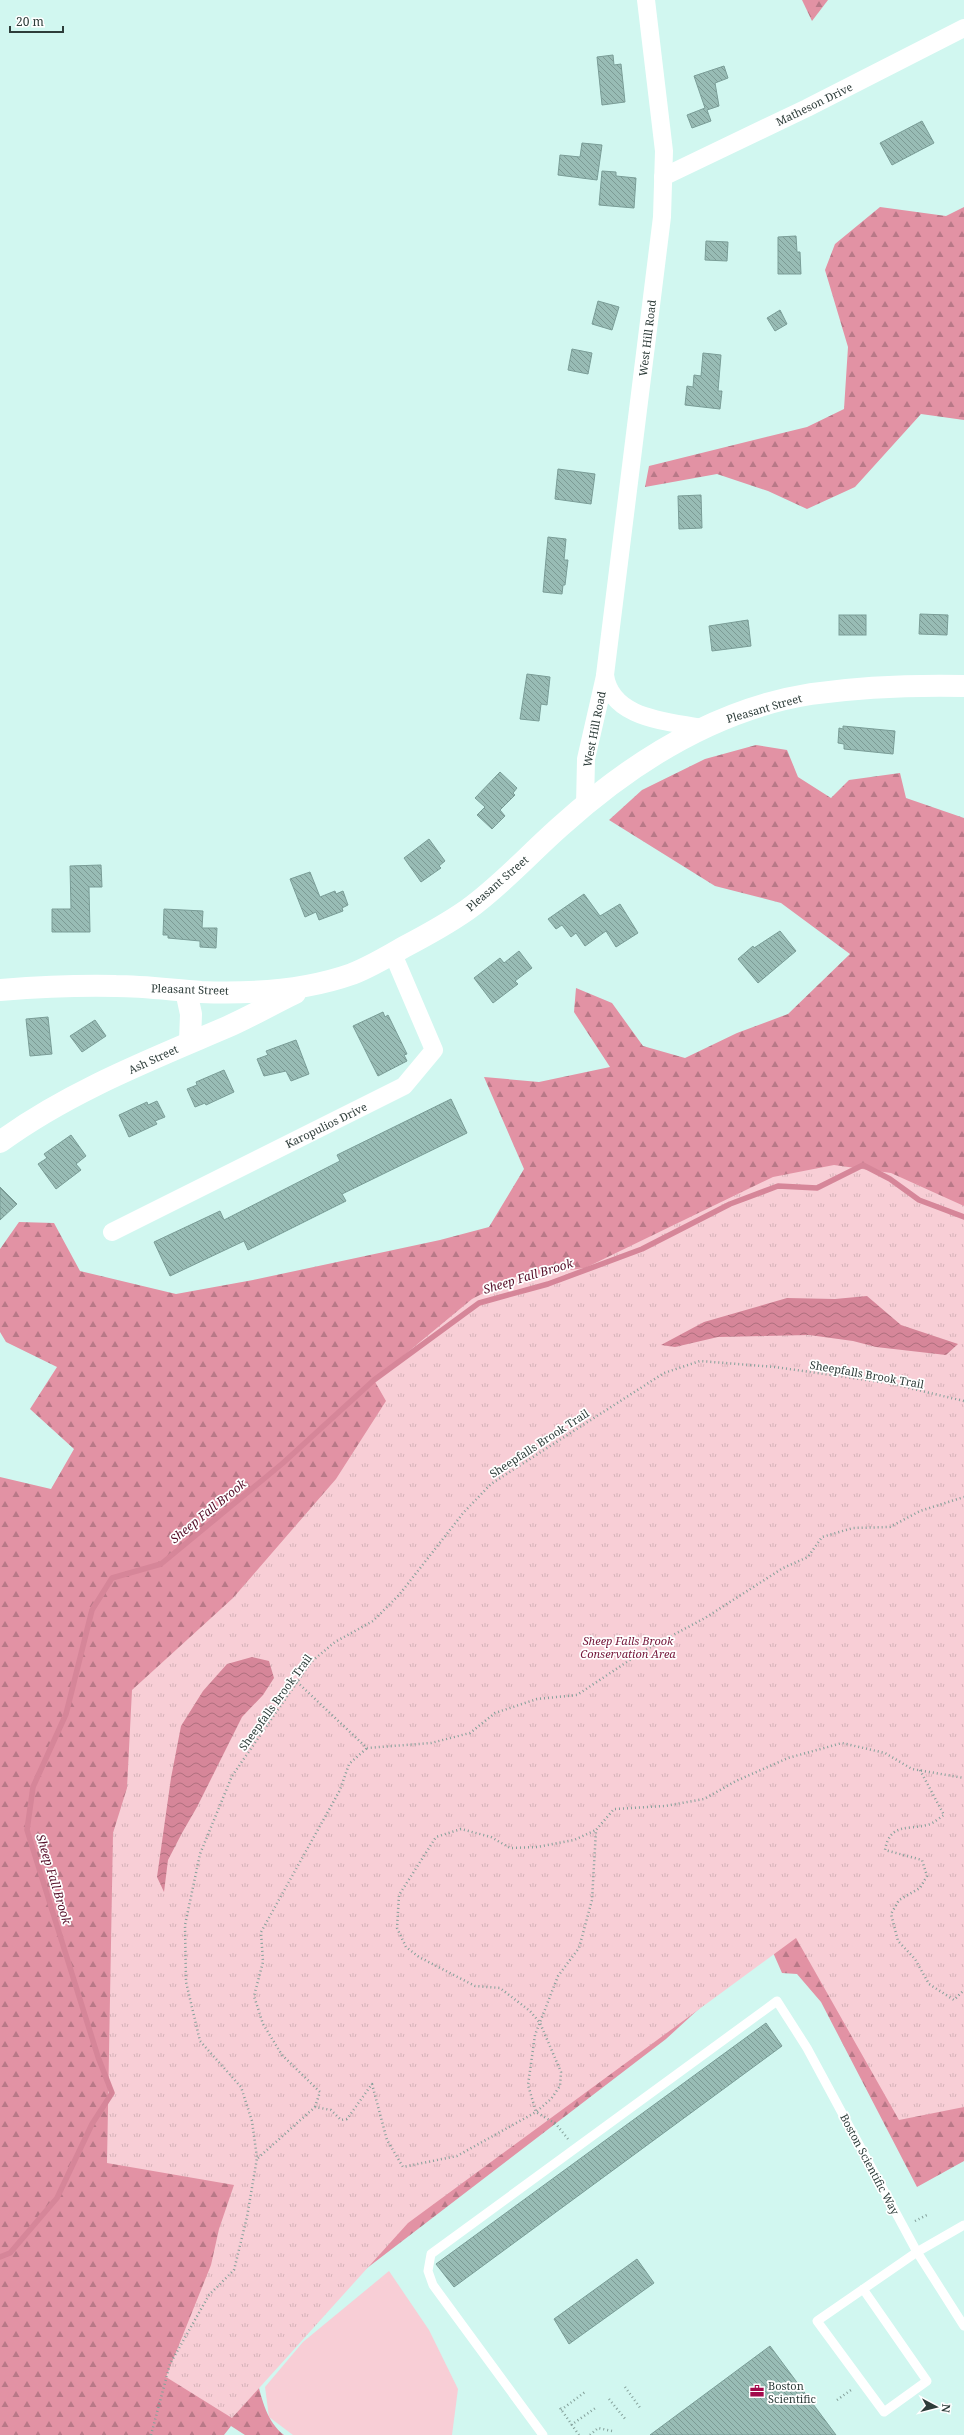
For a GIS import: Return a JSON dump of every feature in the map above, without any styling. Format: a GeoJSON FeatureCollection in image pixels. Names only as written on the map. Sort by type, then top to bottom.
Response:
{"type":"FeatureCollection","features":[{"type":"Feature","properties":{"kind":"street","name":"West Hill Road"},"geometry":{"type":"LineString","coordinates":[[585,806],[586,759],[605,675],[662,217],[664,151],[646,0]]}},
{"type":"Feature","properties":{"kind":"street","name":"Matheson Drive"},"geometry":{"type":"LineString","coordinates":[[663,177],[814,104],[964,28]]}},
{"type":"Feature","properties":{"kind":"street","name":"West Hill Road"},"geometry":{"type":"LineString","coordinates":[[605,675],[607,689],[628,710],[639,715],[702,728]]}},
{"type":"Feature","properties":{"kind":"street","name":"Pleasant Street"},"geometry":{"type":"LineString","coordinates":[[0,990],[117,986],[186,991],[269,991],[310,986],[354,973],[392,954],[468,910],[585,806],[647,759],[702,728],[763,706],[810,694],[862,689],[964,686]]}},
{"type":"Feature","properties":{"kind":"street","name":"Karopulios Drive"},"geometry":{"type":"LineString","coordinates":[[112,1232],[404,1086],[434,1050],[392,954]]}},
{"type":"Feature","properties":{"kind":"street","name":"Ash Street"},"geometry":{"type":"LineString","coordinates":[[0,1142],[78,1095],[310,986]]}},
{"type":"Feature","properties":{"kind":"street"},"geometry":{"type":"LineString","coordinates":[[186,991],[191,1014],[190,1042]]}},
{"type":"Feature","properties":{"kind":"lane","name":"Boston Scientific Way"},"geometry":{"type":"LineString","coordinates":[[575,2148],[777,2001],[807,2048],[917,2252],[964,2326]]}},
{"type":"Feature","properties":{"kind":"lane"},"geometry":{"type":"LineString","coordinates":[[543,2435],[433,2285],[428,2271],[431,2254],[575,2148]]}},
{"type":"Feature","properties":{"kind":"lane"},"geometry":{"type":"LineString","coordinates":[[863,2289],[927,2381],[884,2412],[817,2321],[863,2289],[917,2252],[964,2225]]}},
{"type":"Feature","properties":{"kind":"path","name":"Sheepfalls Brook Trail"},"geometry":{"type":"LineString","coordinates":[[151,2435],[170,2364],[209,2295],[234,2270],[247,2217],[257,2158],[252,2121],[241,2087],[200,2040],[186,1982],[185,1925],[200,1854],[232,1776],[311,1662],[335,1642],[373,1621],[399,1595],[464,1512],[491,1484],[664,1373],[700,1362],[775,1367],[888,1383],[964,1401]]}},
{"type":"Feature","properties":{"kind":"path"},"geometry":{"type":"LineString","coordinates":[[257,2158],[315,2107],[320,2092],[282,2055],[263,2024],[254,1996],[263,1962],[261,1932],[340,1790],[349,1764],[367,1748],[431,1743],[470,1733],[495,1713],[537,1699],[577,1695],[645,1650],[705,1618],[783,1568],[808,1557],[822,1537],[852,1528],[890,1527],[920,1511],[964,1497]]}},
{"type":"Feature","properties":{"kind":"path"},"geometry":{"type":"LineString","coordinates":[[297,1682],[367,1748]]}},
{"type":"Feature","properties":{"kind":"path"},"geometry":{"type":"LineString","coordinates":[[315,2107],[331,2110],[341,2120],[347,2118],[372,2084],[387,2140],[403,2167],[457,2156],[536,2112],[551,2099],[560,2086],[561,2072],[540,2023],[530,2010],[500,1988],[475,1986],[419,1957],[406,1947],[397,1928],[399,1895],[436,1837],[461,1829],[491,1837],[510,1848],[537,1847],[574,1840],[596,1830],[614,1809],[665,1806],[704,1799],[736,1781],[788,1758],[842,1743],[885,1753],[912,1769],[964,1778]]}},
{"type":"Feature","properties":{"kind":"path"},"geometry":{"type":"LineString","coordinates":[[920,1770],[944,1815],[929,1825],[900,1828],[887,1840],[885,1850],[922,1860],[927,1876],[920,1888],[899,1900],[891,1914],[898,1940],[915,1959],[929,1984],[954,2000],[964,1990]]}},
{"type":"Feature","properties":{"kind":"path"},"geometry":{"type":"LineString","coordinates":[[575,2148],[556,2124],[536,2112],[528,2085],[535,2035],[558,1976],[579,1948],[592,1900],[596,1830]]}},
{"type":"Feature","properties":{"kind":"path"},"geometry":{"type":"LineString","coordinates":[[837,2400],[862,2382]]}},
{"type":"Feature","properties":{"kind":"path"},"geometry":{"type":"LineString","coordinates":[[625,2387],[642,2409]]}},
{"type":"Feature","properties":{"kind":"path"},"geometry":{"type":"LineString","coordinates":[[579,2435],[560,2409],[585,2392]]}},
{"type":"Feature","properties":{"kind":"path"},"geometry":{"type":"LineString","coordinates":[[609,2399],[626,2420]]}},
{"type":"Feature","properties":{"kind":"path"},"geometry":{"type":"LineString","coordinates":[[571,2425],[597,2407]]}},
{"type":"Feature","properties":{"kind":"path"},"geometry":{"type":"LineString","coordinates":[[590,2435],[598,2428],[612,2431]]}},
{"type":"Feature","properties":{"kind":"green space"},"geometry":{"type":"Polygon","coordinates":[[[802,0],[828,0],[812,21],[802,0]]]}},
{"type":"Feature","properties":{"kind":"green space"},"geometry":{"type":"Polygon","coordinates":[[[880,207],[946,216],[964,207],[964,420],[921,414],[855,487],[807,509],[768,491],[717,474],[645,487],[649,466],[807,427],[844,409],[848,347],[825,270],[835,244],[880,207]]]}},
{"type":"Feature","properties":{"kind":"green space","name":"Sheep Falls Brook Conservation Area"},"geometry":{"type":"Polygon","coordinates":[[[756,745],[787,750],[798,777],[831,798],[849,780],[900,773],[906,798],[964,818],[964,2161],[917,2187],[821,2002],[797,1974],[782,1973],[764,1932],[750,1962],[666,2039],[341,2288],[257,2380],[263,2403],[269,2417],[278,2430],[284,2435],[245,2435],[231,2426],[224,2435],[0,2435],[0,1477],[51,1489],[74,1449],[30,1409],[57,1367],[6,1342],[0,1332],[0,1249],[19,1222],[54,1223],[80,1271],[176,1294],[253,1280],[440,1240],[489,1227],[524,1169],[484,1077],[539,1082],[610,1067],[574,1012],[576,988],[612,1003],[643,1046],[685,1058],[737,1033],[788,1014],[850,954],[781,903],[715,886],[609,820],[642,790],[705,759],[756,745]]]}},
{"type":"Feature","properties":{"kind":"green space","name":"Sheep Falls Brook Conservation Area"},"geometry":{"type":"Polygon","coordinates":[[[834,1165],[891,1173],[964,1206],[964,2107],[899,2120],[796,1938],[408,2223],[232,2418],[166,2377],[211,2265],[219,2229],[234,2185],[107,2163],[113,1833],[127,1788],[132,1690],[233,1598],[336,1479],[386,1401],[374,1380],[472,1299],[515,1277],[585,1268],[773,1177],[834,1165]]]}},
{"type":"Feature","properties":{"kind":"green space"},"geometry":{"type":"Polygon","coordinates":[[[389,2271],[429,2330],[458,2389],[452,2435],[293,2435],[269,2417],[265,2387],[303,2342],[389,2271]]]}},
{"type":"Feature","properties":{"kind":"water"},"geometry":{"type":"Polygon","coordinates":[[[867,1296],[901,1325],[958,1344],[946,1355],[876,1347],[853,1341],[809,1335],[718,1337],[675,1347],[661,1345],[704,1322],[787,1298],[835,1299],[867,1296]]]}},
{"type":"Feature","properties":{"kind":"water"},"geometry":{"type":"Polygon","coordinates":[[[252,1657],[269,1661],[274,1678],[263,1695],[242,1717],[197,1807],[168,1860],[164,1892],[157,1877],[171,1778],[181,1726],[203,1691],[227,1664],[252,1657]]]}},
{"type":"Feature","properties":{"kind":"building"},"geometry":{"type":"Polygon","coordinates":[[[613,55],[614,65],[621,64],[625,102],[602,105],[597,57],[613,55]]]}},
{"type":"Feature","properties":{"kind":"building"},"geometry":{"type":"Polygon","coordinates":[[[724,66],[728,78],[715,83],[719,106],[707,110],[711,121],[692,128],[687,115],[705,108],[694,76],[724,66]]]}},
{"type":"Feature","properties":{"kind":"building"},"geometry":{"type":"Polygon","coordinates":[[[922,121],[934,143],[892,165],[880,143],[922,121]]]}},
{"type":"Feature","properties":{"kind":"building"},"geometry":{"type":"Polygon","coordinates":[[[582,143],[602,145],[597,180],[558,175],[560,155],[580,157],[582,143]]]}},
{"type":"Feature","properties":{"kind":"building"},"geometry":{"type":"Polygon","coordinates":[[[602,171],[616,172],[616,176],[636,178],[634,208],[599,205],[602,171]]]}},
{"type":"Feature","properties":{"kind":"building"},"geometry":{"type":"Polygon","coordinates":[[[796,236],[797,252],[800,252],[801,274],[778,274],[778,237],[796,236]]]}},
{"type":"Feature","properties":{"kind":"building"},"geometry":{"type":"Polygon","coordinates":[[[706,241],[728,242],[727,261],[705,260],[706,241]]]}},
{"type":"Feature","properties":{"kind":"building"},"geometry":{"type":"Polygon","coordinates":[[[598,301],[619,307],[612,330],[592,324],[598,301]]]}},
{"type":"Feature","properties":{"kind":"building"},"geometry":{"type":"Polygon","coordinates":[[[780,310],[787,324],[775,331],[767,318],[780,310]]]}},
{"type":"Feature","properties":{"kind":"building"},"geometry":{"type":"Polygon","coordinates":[[[572,349],[592,353],[588,374],[568,370],[572,349]]]}},
{"type":"Feature","properties":{"kind":"building"},"geometry":{"type":"Polygon","coordinates":[[[703,353],[721,355],[718,391],[722,391],[720,409],[685,405],[687,386],[693,387],[694,375],[701,376],[703,353]]]}},
{"type":"Feature","properties":{"kind":"building"},"geometry":{"type":"Polygon","coordinates":[[[558,469],[595,474],[591,504],[555,499],[558,469]]]}},
{"type":"Feature","properties":{"kind":"building"},"geometry":{"type":"Polygon","coordinates":[[[701,495],[702,528],[679,529],[678,496],[701,495]]]}},
{"type":"Feature","properties":{"kind":"building"},"geometry":{"type":"Polygon","coordinates":[[[548,537],[566,539],[564,560],[568,560],[565,585],[563,585],[562,594],[543,592],[548,537]]]}},
{"type":"Feature","properties":{"kind":"building"},"geometry":{"type":"Polygon","coordinates":[[[920,614],[948,615],[947,635],[919,634],[920,614]]]}},
{"type":"Feature","properties":{"kind":"building"},"geometry":{"type":"Polygon","coordinates":[[[839,615],[866,615],[866,635],[839,635],[839,615]]]}},
{"type":"Feature","properties":{"kind":"building"},"geometry":{"type":"Polygon","coordinates":[[[748,620],[751,646],[712,651],[709,626],[748,620]]]}},
{"type":"Feature","properties":{"kind":"building"},"geometry":{"type":"Polygon","coordinates":[[[527,674],[550,677],[547,705],[541,704],[539,721],[520,719],[527,674]]]}},
{"type":"Feature","properties":{"kind":"building"},"geometry":{"type":"Polygon","coordinates":[[[843,726],[895,731],[893,754],[844,749],[844,744],[838,743],[839,728],[843,729],[843,726]]]}},
{"type":"Feature","properties":{"kind":"building"},"geometry":{"type":"Polygon","coordinates":[[[500,772],[517,788],[513,793],[515,795],[500,810],[505,816],[492,829],[477,815],[485,807],[475,798],[500,772]]]}},
{"type":"Feature","properties":{"kind":"building"},"geometry":{"type":"Polygon","coordinates":[[[429,839],[445,861],[439,866],[441,868],[421,882],[404,858],[429,839]]]}},
{"type":"Feature","properties":{"kind":"building"},"geometry":{"type":"Polygon","coordinates":[[[101,865],[102,887],[89,887],[90,932],[52,932],[52,909],[71,909],[70,866],[101,865]]]}},
{"type":"Feature","properties":{"kind":"building"},"geometry":{"type":"Polygon","coordinates":[[[310,872],[320,897],[335,891],[336,894],[343,891],[348,905],[342,908],[343,911],[319,920],[316,912],[305,917],[290,879],[310,872]]]}},
{"type":"Feature","properties":{"kind":"building"},"geometry":{"type":"Polygon","coordinates":[[[584,894],[600,916],[620,904],[638,933],[616,947],[606,931],[585,946],[576,933],[571,937],[562,925],[556,929],[548,919],[584,894]]]}},
{"type":"Feature","properties":{"kind":"building"},"geometry":{"type":"Polygon","coordinates":[[[164,909],[203,911],[202,928],[217,928],[216,948],[200,947],[200,941],[168,938],[168,935],[163,935],[164,909]]]}},
{"type":"Feature","properties":{"kind":"building"},"geometry":{"type":"Polygon","coordinates":[[[780,931],[796,951],[758,983],[738,959],[753,946],[754,948],[780,931]]]}},
{"type":"Feature","properties":{"kind":"building"},"geometry":{"type":"Polygon","coordinates":[[[519,951],[532,968],[515,981],[518,984],[493,1003],[474,978],[500,958],[504,963],[519,951]]]}},
{"type":"Feature","properties":{"kind":"building"},"geometry":{"type":"Polygon","coordinates":[[[383,1012],[385,1017],[388,1015],[407,1054],[404,1055],[407,1061],[378,1076],[353,1026],[383,1012]]]}},
{"type":"Feature","properties":{"kind":"building"},"geometry":{"type":"Polygon","coordinates":[[[48,1017],[52,1054],[30,1056],[26,1019],[48,1017]]]}},
{"type":"Feature","properties":{"kind":"building"},"geometry":{"type":"Polygon","coordinates":[[[95,1020],[106,1036],[82,1052],[70,1036],[95,1020]]]}},
{"type":"Feature","properties":{"kind":"building"},"geometry":{"type":"Polygon","coordinates":[[[296,1040],[309,1074],[291,1081],[286,1071],[264,1076],[257,1059],[268,1055],[266,1051],[296,1040]]]}},
{"type":"Feature","properties":{"kind":"building"},"geometry":{"type":"Polygon","coordinates":[[[224,1070],[234,1092],[206,1105],[205,1103],[195,1107],[187,1089],[197,1085],[196,1082],[224,1070]]]}},
{"type":"Feature","properties":{"kind":"building"},"geometry":{"type":"Polygon","coordinates":[[[451,1099],[467,1133],[342,1194],[346,1201],[248,1250],[244,1241],[170,1276],[154,1242],[220,1211],[224,1220],[340,1161],[337,1155],[451,1099]]]}},
{"type":"Feature","properties":{"kind":"building"},"geometry":{"type":"Polygon","coordinates":[[[157,1101],[165,1117],[155,1121],[157,1124],[129,1137],[119,1115],[147,1102],[148,1105],[157,1101]]]}},
{"type":"Feature","properties":{"kind":"building"},"geometry":{"type":"Polygon","coordinates":[[[71,1135],[86,1156],[76,1164],[81,1170],[56,1189],[38,1164],[47,1158],[44,1154],[71,1135]]]}},
{"type":"Feature","properties":{"kind":"building"},"geometry":{"type":"Polygon","coordinates":[[[0,1187],[17,1204],[0,1220],[0,1187]]]}},
{"type":"Feature","properties":{"kind":"building"},"geometry":{"type":"Polygon","coordinates":[[[766,2023],[782,2046],[454,2287],[436,2264],[766,2023]]]}},
{"type":"Feature","properties":{"kind":"building"},"geometry":{"type":"Polygon","coordinates":[[[637,2259],[654,2283],[569,2344],[554,2319],[637,2259]]]}},
{"type":"Feature","properties":{"kind":"building","name":"Boston Scientific"},"geometry":{"type":"Polygon","coordinates":[[[770,2346],[836,2435],[650,2435],[770,2346]]]}},
{"type":"Feature","properties":{"kind":"waterway","name":"Sheep Fall Brook"},"geometry":{"type":"LineString","coordinates":[[0,2257],[10,2253],[57,2198],[92,2124],[112,2093],[98,2057],[27,1830],[33,1787],[66,1714],[92,1610],[112,1578],[161,1564],[283,1463],[374,1380],[479,1303],[548,1284],[642,1249],[730,1204],[778,1186],[817,1188],[863,1165],[890,1179],[919,1200],[964,1217]]}},
{"type":"Feature","properties":{"kind":"place","name":"Boston Scientific"},"geometry":{"type":"Point","coordinates":[757,2391]}}]}
